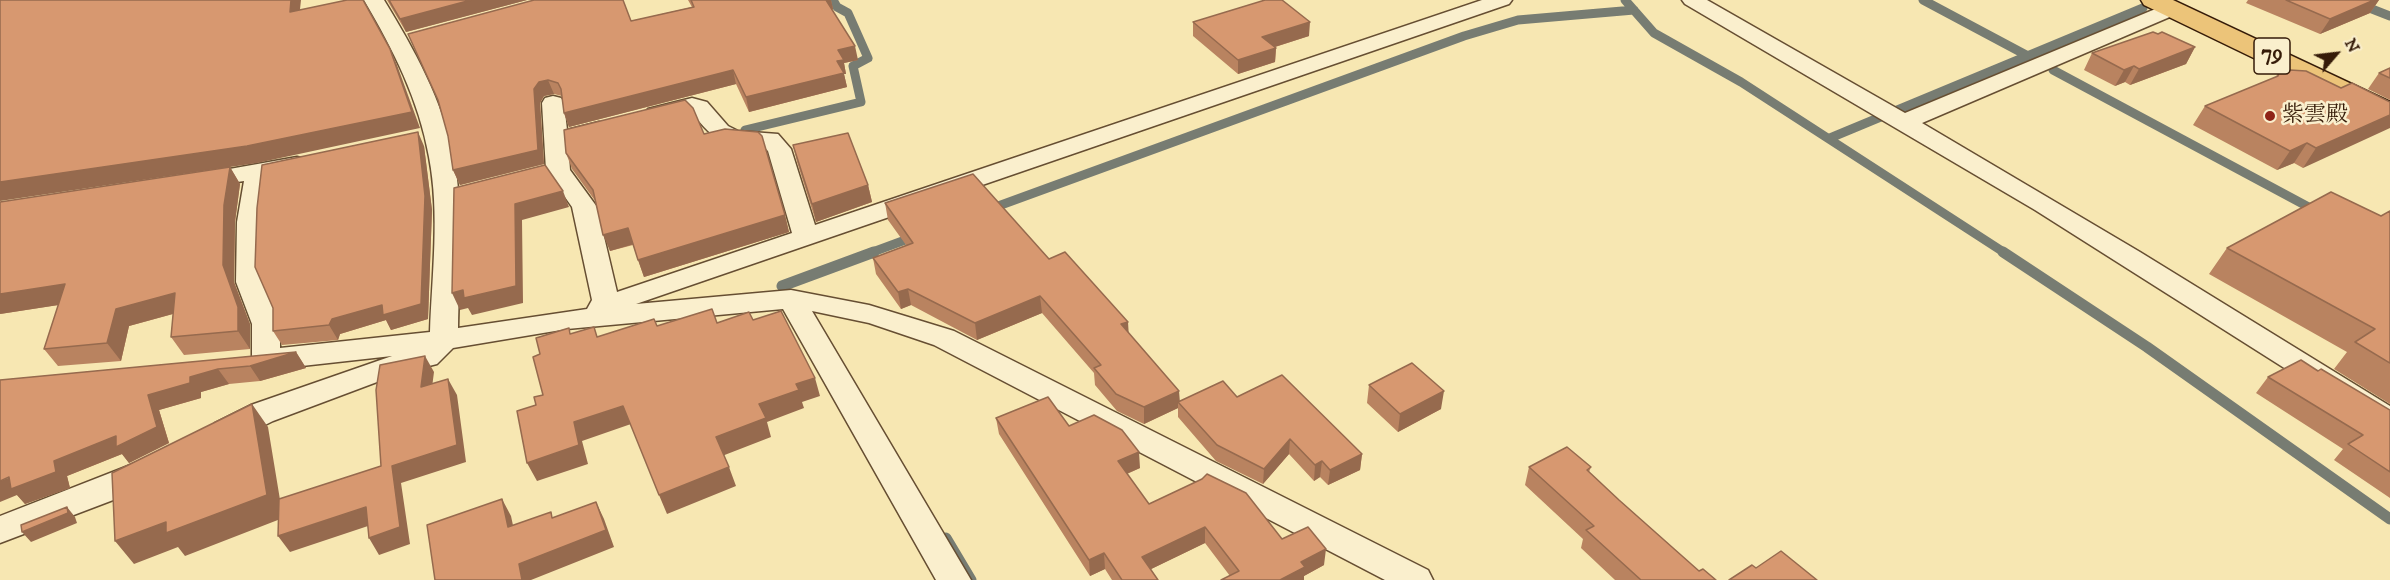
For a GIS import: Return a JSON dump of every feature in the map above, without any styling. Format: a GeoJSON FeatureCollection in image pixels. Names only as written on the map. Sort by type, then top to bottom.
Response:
{"type":"FeatureCollection","features":[{"type":"Feature","properties":{"kind":"main road","name":"79"},"geometry":{"type":"LineString","coordinates":[[2169,3],[2390,98]]}},
{"type":"Feature","properties":{"kind":"main road","name":"79"},"geometry":{"type":"LineString","coordinates":[[2169,3],[2390,113]]}},
{"type":"Feature","properties":{"kind":"street"},"geometry":{"type":"LineString","coordinates":[[200,444],[262,413],[394,365],[428,357],[444,340],[457,196],[425,136],[400,43],[374,0]]}},
{"type":"Feature","properties":{"kind":"street"},"geometry":{"type":"LineString","coordinates":[[567,320],[606,304],[1502,0]]}},
{"type":"Feature","properties":{"kind":"street"},"geometry":{"type":"LineString","coordinates":[[1692,0],[1896,116],[2206,302],[2390,420]]}},
{"type":"Feature","properties":{"kind":"street"},"geometry":{"type":"LineString","coordinates":[[1896,116],[2169,3]]}},
{"type":"Feature","properties":{"kind":"street"},"geometry":{"type":"LineString","coordinates":[[400,43],[423,37]]}},
{"type":"Feature","properties":{"kind":"street"},"geometry":{"type":"LineString","coordinates":[[553,103],[557,140],[547,173],[584,207],[606,304]]}},
{"type":"Feature","properties":{"kind":"street"},"geometry":{"type":"LineString","coordinates":[[557,140],[692,105],[699,107],[720,131],[733,138],[770,139],[779,149],[806,236]]}},
{"type":"Feature","properties":{"kind":"street"},"geometry":{"type":"LineString","coordinates":[[176,184],[257,172],[324,158]]}},
{"type":"Feature","properties":{"kind":"street"},"geometry":{"type":"LineString","coordinates":[[257,172],[250,222],[249,282],[266,324],[266,360]]}},
{"type":"Feature","properties":{"kind":"street"},"geometry":{"type":"LineString","coordinates":[[232,363],[444,340],[567,320],[791,299],[828,304],[895,320],[944,338],[1416,580]]}},
{"type":"Feature","properties":{"kind":"street"},"geometry":{"type":"LineString","coordinates":[[791,299],[954,580]]}},
{"type":"Feature","properties":{"kind":"street"},"geometry":{"type":"LineString","coordinates":[[0,530],[118,485],[170,459]]}},
{"type":"Feature","properties":{"kind":"building"},"geometry":{"type":"Polygon","coordinates":[[[0,0],[291,0],[290,12],[347,0],[363,0],[390,49],[412,112],[247,146],[0,182],[0,0]]]}},
{"type":"Feature","properties":{"kind":"building"},"geometry":{"type":"Polygon","coordinates":[[[389,0],[471,0],[400,19],[389,0]]]}},
{"type":"Feature","properties":{"kind":"building"},"geometry":{"type":"Polygon","coordinates":[[[534,0],[623,0],[631,21],[694,7],[691,0],[826,0],[855,46],[838,50],[844,60],[837,61],[844,73],[746,97],[733,70],[564,113],[558,83],[548,80],[539,82],[534,89],[538,150],[453,170],[448,136],[438,100],[408,34],[534,0]]]}},
{"type":"Feature","properties":{"kind":"building"},"geometry":{"type":"Polygon","coordinates":[[[1265,0],[1282,0],[1310,22],[1262,37],[1276,48],[1238,60],[1193,22],[1265,0]]]}},
{"type":"Feature","properties":{"kind":"building"},"geometry":{"type":"Polygon","coordinates":[[[2286,0],[2374,0],[2330,19],[2286,0]]]}},
{"type":"Feature","properties":{"kind":"building"},"geometry":{"type":"Polygon","coordinates":[[[2153,32],[2158,34],[2162,32],[2195,47],[2139,69],[2134,66],[2124,70],[2092,53],[2153,32]]]}},
{"type":"Feature","properties":{"kind":"building"},"geometry":{"type":"Polygon","coordinates":[[[2390,68],[2390,78],[2379,73],[2390,68]]]}},
{"type":"Feature","properties":{"kind":"building"},"geometry":{"type":"Polygon","coordinates":[[[2306,71],[2341,88],[2352,83],[2390,102],[2390,115],[2316,148],[2307,143],[2290,151],[2205,106],[2278,76],[2279,72],[2306,71]]]}},
{"type":"Feature","properties":{"kind":"building"},"geometry":{"type":"Polygon","coordinates":[[[685,100],[693,108],[704,134],[725,129],[758,132],[762,136],[785,215],[638,260],[628,228],[603,235],[593,190],[566,153],[564,130],[685,100]]]}},
{"type":"Feature","properties":{"kind":"building"},"geometry":{"type":"Polygon","coordinates":[[[418,132],[425,196],[421,304],[383,315],[382,305],[332,319],[329,325],[273,331],[273,308],[255,267],[257,208],[262,165],[418,132]]]}},
{"type":"Feature","properties":{"kind":"building"},"geometry":{"type":"Polygon","coordinates":[[[848,133],[868,185],[812,204],[793,145],[848,133]]]}},
{"type":"Feature","properties":{"kind":"building"},"geometry":{"type":"Polygon","coordinates":[[[545,165],[563,191],[515,204],[516,286],[464,298],[463,290],[452,293],[454,188],[545,165]]]}},
{"type":"Feature","properties":{"kind":"building"},"geometry":{"type":"Polygon","coordinates":[[[230,167],[224,205],[223,265],[238,307],[238,331],[171,337],[175,293],[116,309],[107,343],[44,349],[65,284],[0,294],[0,202],[230,167]]]}},
{"type":"Feature","properties":{"kind":"building"},"geometry":{"type":"Polygon","coordinates":[[[973,174],[1049,259],[1065,252],[1128,322],[1121,324],[1179,391],[1144,407],[1116,394],[1094,368],[1101,365],[1040,296],[975,323],[908,289],[898,292],[873,258],[913,243],[885,203],[973,174]]]}},
{"type":"Feature","properties":{"kind":"building"},"geometry":{"type":"Polygon","coordinates":[[[2331,192],[2381,216],[2390,211],[2390,363],[2355,342],[2375,329],[2227,248],[2331,192]]]}},
{"type":"Feature","properties":{"kind":"building"},"geometry":{"type":"Polygon","coordinates":[[[712,309],[717,323],[749,312],[753,320],[781,311],[815,378],[796,384],[799,390],[759,404],[766,418],[716,437],[729,467],[659,495],[623,406],[574,422],[579,445],[527,463],[517,411],[536,405],[534,397],[543,395],[533,357],[540,354],[536,338],[569,328],[570,334],[594,327],[597,337],[654,319],[657,326],[712,309]]]}},
{"type":"Feature","properties":{"kind":"building"},"geometry":{"type":"Polygon","coordinates":[[[296,352],[250,366],[218,369],[190,377],[190,383],[148,395],[157,427],[116,447],[116,436],[54,461],[56,472],[11,489],[9,477],[0,481],[0,380],[296,352]]]}},
{"type":"Feature","properties":{"kind":"building"},"geometry":{"type":"Polygon","coordinates":[[[425,356],[421,387],[448,379],[457,445],[392,466],[400,527],[369,538],[366,507],[278,536],[279,499],[381,466],[376,390],[380,365],[425,356]]]}},
{"type":"Feature","properties":{"kind":"building"},"geometry":{"type":"Polygon","coordinates":[[[2301,360],[2318,371],[2321,369],[2390,410],[2390,472],[2348,444],[2363,435],[2268,377],[2301,360]]]}},
{"type":"Feature","properties":{"kind":"building"},"geometry":{"type":"Polygon","coordinates":[[[1412,363],[1444,391],[1400,414],[1369,385],[1412,363]]]}},
{"type":"Feature","properties":{"kind":"building"},"geometry":{"type":"Polygon","coordinates":[[[1282,375],[1362,454],[1330,470],[1322,461],[1315,465],[1290,439],[1264,469],[1217,445],[1178,402],[1223,381],[1237,397],[1282,375]]]}},
{"type":"Feature","properties":{"kind":"building"},"geometry":{"type":"Polygon","coordinates":[[[1048,397],[1069,426],[1094,415],[1122,430],[1139,452],[1118,461],[1149,504],[1202,479],[1207,474],[1246,493],[1282,539],[1308,527],[1326,549],[1301,562],[1305,567],[1280,580],[1221,580],[1239,571],[1205,527],[1142,557],[1158,580],[1122,580],[1104,553],[1089,560],[996,418],[1048,397]]]}},
{"type":"Feature","properties":{"kind":"building"},"geometry":{"type":"Polygon","coordinates":[[[252,404],[267,495],[166,533],[166,522],[115,541],[112,473],[252,404]]]}},
{"type":"Feature","properties":{"kind":"building"},"geometry":{"type":"Polygon","coordinates":[[[1567,447],[1591,467],[1587,470],[1619,500],[1699,571],[1703,569],[1716,580],[1641,580],[1586,530],[1594,526],[1529,467],[1567,447]]]}},
{"type":"Feature","properties":{"kind":"building"},"geometry":{"type":"Polygon","coordinates":[[[502,499],[508,527],[551,512],[552,518],[596,502],[606,530],[519,564],[522,580],[435,580],[427,525],[502,499]]]}},
{"type":"Feature","properties":{"kind":"building"},"geometry":{"type":"Polygon","coordinates":[[[67,507],[68,513],[22,532],[21,525],[67,507]]]}},
{"type":"Feature","properties":{"kind":"building"},"geometry":{"type":"Polygon","coordinates":[[[1781,551],[1817,580],[1729,580],[1752,565],[1756,568],[1781,551]]]}},
{"type":"Feature","properties":{"kind":"waterway"},"geometry":{"type":"LineString","coordinates":[[745,130],[861,102],[853,66],[868,58],[848,13],[837,7],[833,0]]}},
{"type":"Feature","properties":{"kind":"waterway"},"geometry":{"type":"LineString","coordinates":[[1625,0],[1634,10]]}},
{"type":"Feature","properties":{"kind":"waterway"},"geometry":{"type":"LineString","coordinates":[[1923,0],[2028,56]]}},
{"type":"Feature","properties":{"kind":"waterway"},"geometry":{"type":"LineString","coordinates":[[2349,0],[2390,16]]}},
{"type":"Feature","properties":{"kind":"waterway"},"geometry":{"type":"LineString","coordinates":[[2028,56],[2143,8]]}},
{"type":"Feature","properties":{"kind":"waterway"},"geometry":{"type":"LineString","coordinates":[[990,209],[1464,36],[1518,20],[1634,10]]}},
{"type":"Feature","properties":{"kind":"waterway"},"geometry":{"type":"LineString","coordinates":[[1634,10],[1654,33],[1741,82],[2005,253]]}},
{"type":"Feature","properties":{"kind":"waterway"},"geometry":{"type":"LineString","coordinates":[[1830,138],[2028,56]]}},
{"type":"Feature","properties":{"kind":"waterway"},"geometry":{"type":"LineString","coordinates":[[2053,70],[2316,211]]}},
{"type":"Feature","properties":{"kind":"waterway"},"geometry":{"type":"LineString","coordinates":[[870,253],[916,236]]}},
{"type":"Feature","properties":{"kind":"waterway"},"geometry":{"type":"LineString","coordinates":[[782,286],[874,252]]}},
{"type":"Feature","properties":{"kind":"waterway"},"geometry":{"type":"LineString","coordinates":[[2003,252],[2147,347],[2390,519]]}},
{"type":"Feature","properties":{"kind":"waterway"},"geometry":{"type":"LineString","coordinates":[[946,538],[971,580]]}},
{"type":"Feature","properties":{"kind":"place","name":"紫雲殿"},"geometry":{"type":"Point","coordinates":[2270,116]}}]}
